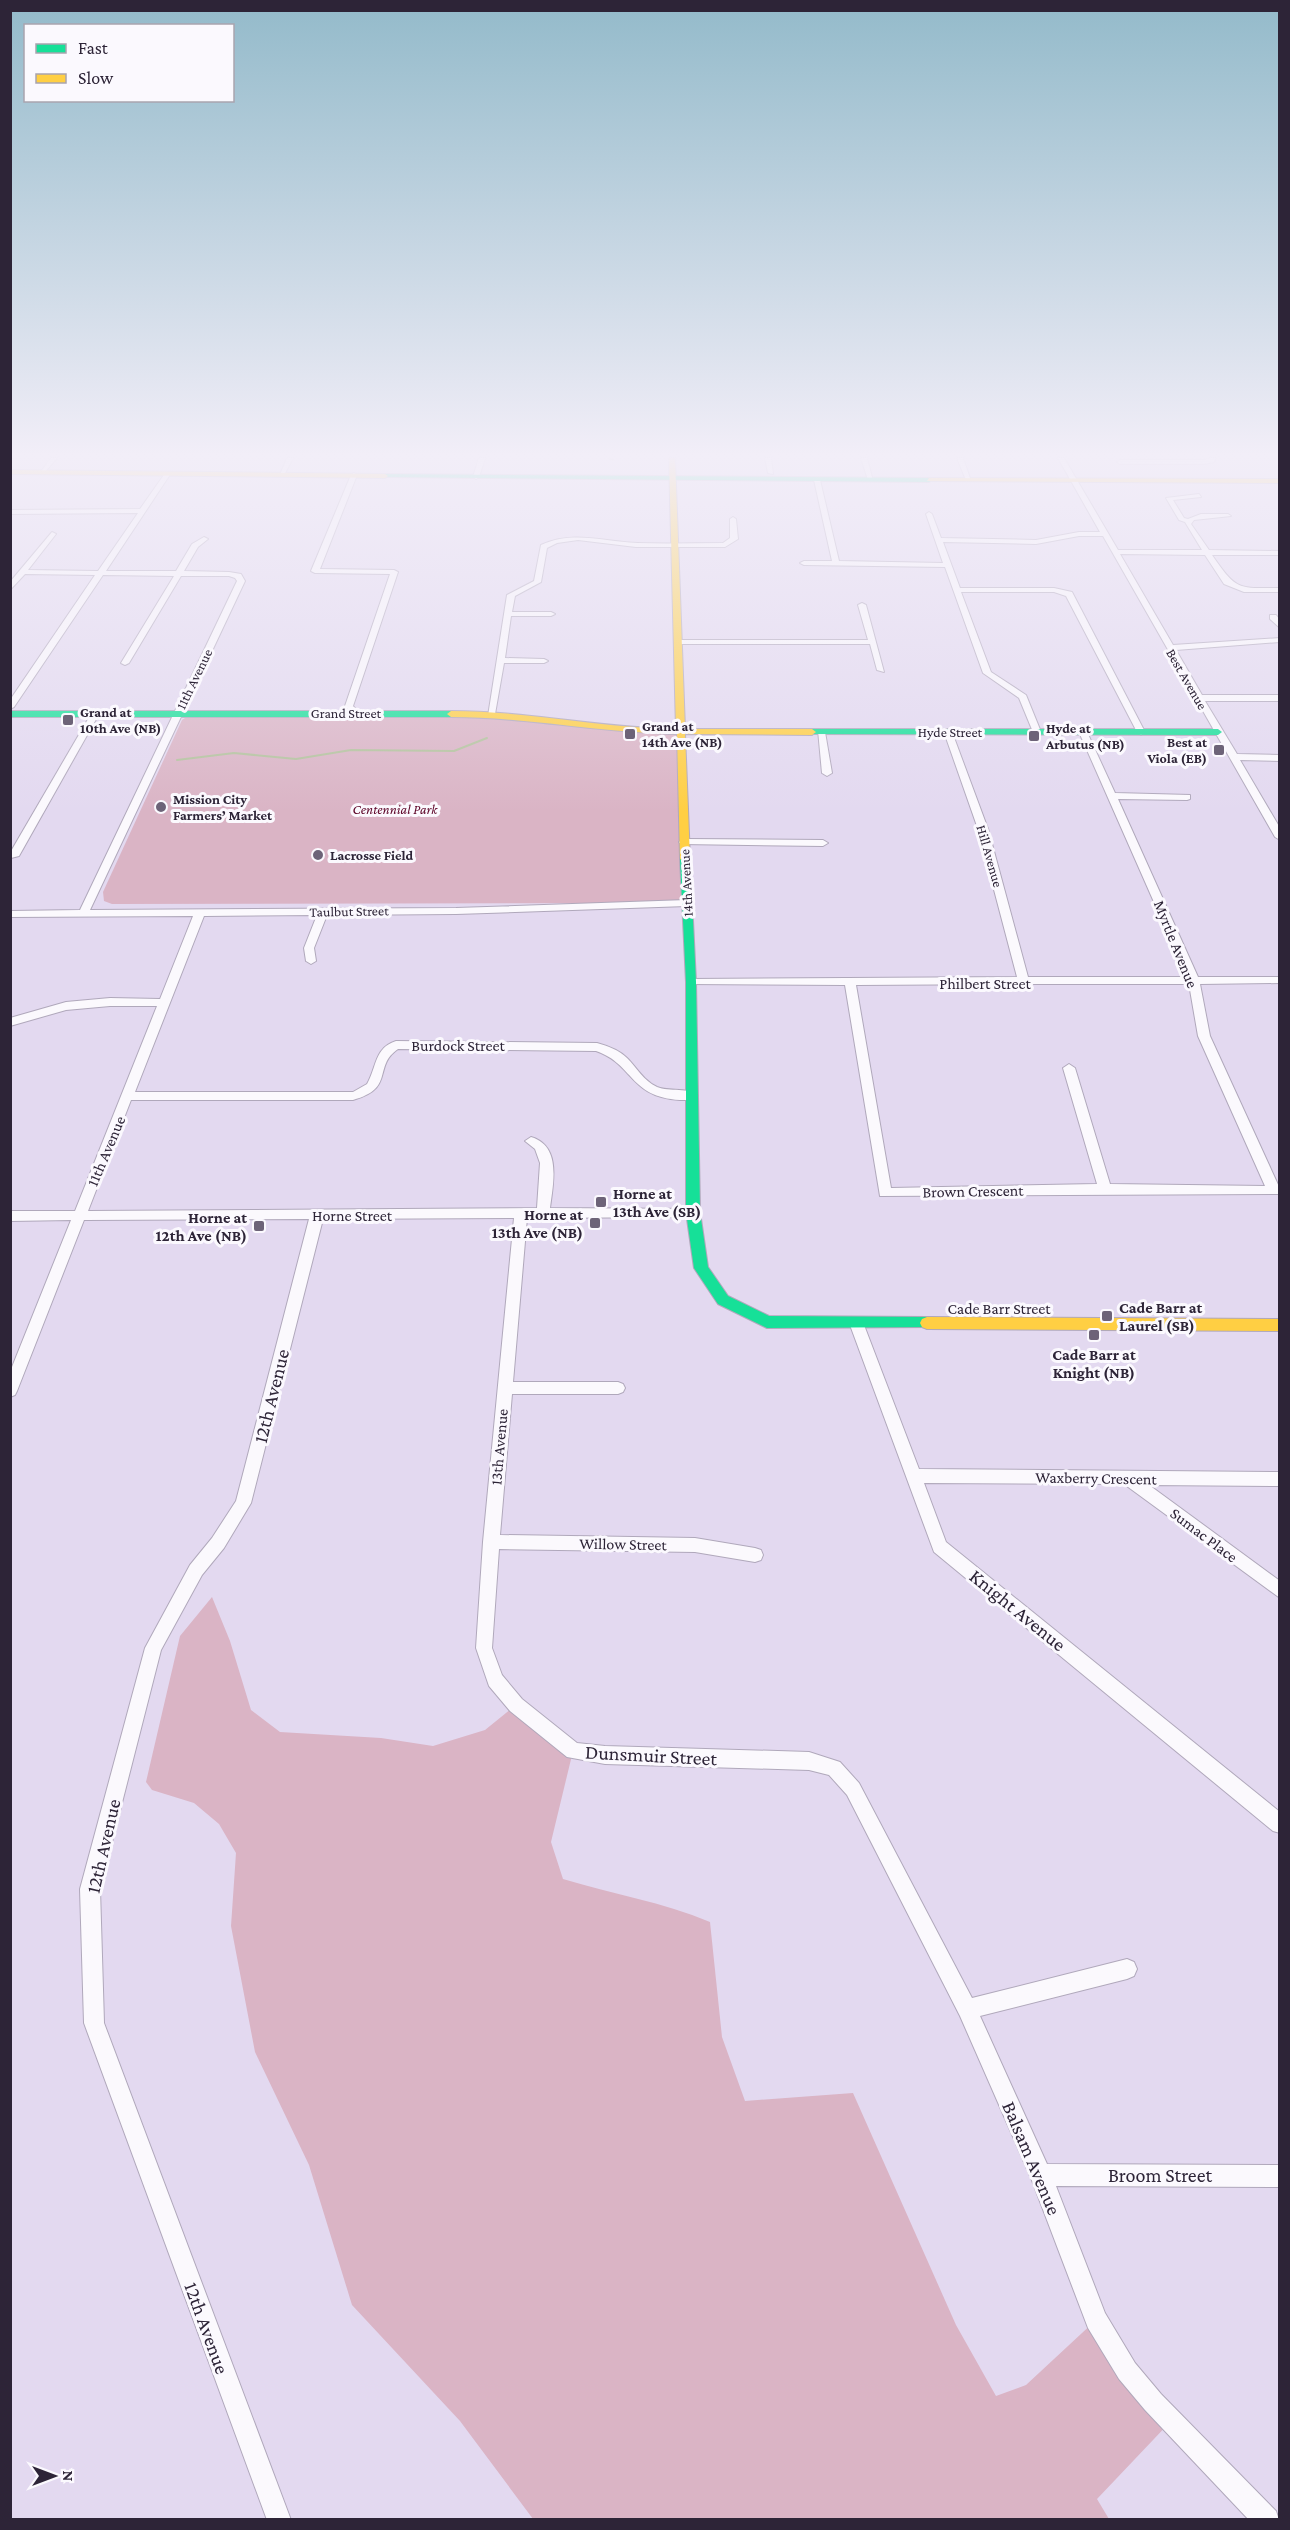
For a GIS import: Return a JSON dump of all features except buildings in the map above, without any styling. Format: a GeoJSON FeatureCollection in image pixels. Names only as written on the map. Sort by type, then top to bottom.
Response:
{"type":"FeatureCollection","features":[{"type":"Feature","properties":{"kind":"street"},"geometry":{"type":"LineString","coordinates":[[10,588],[20,576]]}},
{"type":"Feature","properties":{"kind":"street"},"geometry":{"type":"LineString","coordinates":[[10,707],[100,576]]}},
{"type":"Feature","properties":{"kind":"street"},"geometry":{"type":"LineString","coordinates":[[125,663],[176,576]]}},
{"type":"Feature","properties":{"kind":"street","name":"11th Avenue"},"geometry":{"type":"LineString","coordinates":[[84,913],[177,713],[242,581],[238,576]]}},
{"type":"Feature","properties":{"kind":"street"},"geometry":{"type":"LineString","coordinates":[[355,713],[349,706],[393,576]]}},
{"type":"Feature","properties":{"kind":"street"},"geometry":{"type":"LineString","coordinates":[[491,714],[513,593],[538,581],[539,576]]}},
{"type":"Feature","properties":{"kind":"street","name":"14th Avenue"},"geometry":{"type":"LineString","coordinates":[[676,576],[684,842],[691,982],[693,1212],[701,1268],[723,1299]]}},
{"type":"Feature","properties":{"kind":"street"},"geometry":{"type":"LineString","coordinates":[[952,576],[987,673],[1023,697],[1037,732]]}},
{"type":"Feature","properties":{"kind":"street","name":"Best Avenue"},"geometry":{"type":"LineString","coordinates":[[1128,576],[1280,837]]}},
{"type":"Feature","properties":{"kind":"street"},"geometry":{"type":"LineString","coordinates":[[1223,576],[1227,582],[1244,590],[1280,590]]}},
{"type":"Feature","properties":{"kind":"street"},"geometry":{"type":"LineString","coordinates":[[958,590],[1063,591],[1069,594],[1141,732]]}},
{"type":"Feature","properties":{"kind":"street"},"geometry":{"type":"LineString","coordinates":[[862,605],[881,670]]}},
{"type":"Feature","properties":{"kind":"street"},"geometry":{"type":"LineString","coordinates":[[508,614],[551,614]]}},
{"type":"Feature","properties":{"kind":"street"},"geometry":{"type":"LineString","coordinates":[[1273,617],[1280,626]]}},
{"type":"Feature","properties":{"kind":"street"},"geometry":{"type":"LineString","coordinates":[[1169,648],[1280,640]]}},
{"type":"Feature","properties":{"kind":"street"},"geometry":{"type":"LineString","coordinates":[[678,642],[872,642]]}},
{"type":"Feature","properties":{"kind":"street"},"geometry":{"type":"LineString","coordinates":[[500,660],[544,660]]}},
{"type":"Feature","properties":{"kind":"street"},"geometry":{"type":"LineString","coordinates":[[1198,698],[1280,698]]}},
{"type":"Feature","properties":{"kind":"street","name":"Grand Street"},"geometry":{"type":"LineString","coordinates":[[10,714],[491,714],[644,731],[682,739]]}},
{"type":"Feature","properties":{"kind":"street"},"geometry":{"type":"LineString","coordinates":[[14,856],[95,714]]}},
{"type":"Feature","properties":{"kind":"street"},"geometry":{"type":"LineString","coordinates":[[821,732],[827,773]]}},
{"type":"Feature","properties":{"kind":"street","name":"Hyde Street"},"geometry":{"type":"LineString","coordinates":[[682,739],[821,732],[1218,732]]}},
{"type":"Feature","properties":{"kind":"street","name":"Hill Avenue"},"geometry":{"type":"LineString","coordinates":[[948,732],[983,829],[1024,983]]}},
{"type":"Feature","properties":{"kind":"street","name":"Myrtle Avenue"},"geometry":{"type":"LineString","coordinates":[[1083,732],[1194,981],[1204,1036],[1274,1191]]}},
{"type":"Feature","properties":{"kind":"street"},"geometry":{"type":"LineString","coordinates":[[1233,757],[1280,758]]}},
{"type":"Feature","properties":{"kind":"street"},"geometry":{"type":"LineString","coordinates":[[1112,796],[1187,797]]}},
{"type":"Feature","properties":{"kind":"street"},"geometry":{"type":"LineString","coordinates":[[684,842],[823,843]]}},
{"type":"Feature","properties":{"kind":"street","name":"Taulbut Street"},"geometry":{"type":"LineString","coordinates":[[10,914],[456,911],[687,903]]}},
{"type":"Feature","properties":{"kind":"street","name":"11th Avenue"},"geometry":{"type":"LineString","coordinates":[[10,1391],[78,1216],[129,1096],[200,912]]}},
{"type":"Feature","properties":{"kind":"street"},"geometry":{"type":"LineString","coordinates":[[311,961],[309,948],[323,912]]}},
{"type":"Feature","properties":{"kind":"street","name":"Philbert Street"},"geometry":{"type":"LineString","coordinates":[[691,982],[1024,983],[1280,980]]}},
{"type":"Feature","properties":{"kind":"street","name":"Brown Crescent"},"geometry":{"type":"LineString","coordinates":[[850,982],[885,1193],[1105,1189],[1274,1191]]}},
{"type":"Feature","properties":{"kind":"street"},"geometry":{"type":"LineString","coordinates":[[10,1022],[66,1006],[110,1002],[164,1003]]}},
{"type":"Feature","properties":{"kind":"street","name":"Burdock Street"},"geometry":{"type":"LineString","coordinates":[[129,1096],[353,1096],[365,1094],[373,1089],[382,1057],[387,1050],[396,1045],[597,1047],[614,1052],[624,1060],[643,1084],[656,1092],[674,1096],[692,1096]]}},
{"type":"Feature","properties":{"kind":"street"},"geometry":{"type":"LineString","coordinates":[[1069,1068],[1105,1189]]}},
{"type":"Feature","properties":{"kind":"street"},"geometry":{"type":"LineString","coordinates":[[531,1142],[540,1145],[546,1153],[543,1213]]}},
{"type":"Feature","properties":{"kind":"street","name":"Horne Street"},"geometry":{"type":"LineString","coordinates":[[10,1216],[693,1212]]}},
{"type":"Feature","properties":{"kind":"street","name":"13th Avenue"},"geometry":{"type":"LineString","coordinates":[[495,1680],[484,1648],[491,1542],[521,1214]]}},
{"type":"Feature","properties":{"kind":"street","name":"12th Avenue"},"geometry":{"type":"LineString","coordinates":[[279,2520],[94,2023],[90,1889],[153,1648],[195,1570],[218,1543],[243,1503],[317,1215]]}},
{"type":"Feature","properties":{"kind":"street","name":"Cade Barr Street"},"geometry":{"type":"LineString","coordinates":[[723,1299],[768,1322],[857,1325],[1280,1325]]}},
{"type":"Feature","properties":{"kind":"street","name":"Knight Avenue"},"geometry":{"type":"LineString","coordinates":[[857,1325],[940,1547],[1280,1824]]}},
{"type":"Feature","properties":{"kind":"street"},"geometry":{"type":"LineString","coordinates":[[505,1388],[618,1388]]}},
{"type":"Feature","properties":{"kind":"street","name":"Waxberry Crescent"},"geometry":{"type":"LineString","coordinates":[[912,1476],[1280,1479]]}},
{"type":"Feature","properties":{"kind":"street","name":"Sumac Place"},"geometry":{"type":"LineString","coordinates":[[1129,1479],[1280,1591]]}},
{"type":"Feature","properties":{"kind":"street","name":"Willow Street"},"geometry":{"type":"LineString","coordinates":[[491,1542],[695,1545],[755,1556]]}},
{"type":"Feature","properties":{"kind":"street","name":"Dunsmuir Street"},"geometry":{"type":"LineString","coordinates":[[495,1680],[516,1705],[573,1751],[605,1755],[809,1761],[834,1767]]}},
{"type":"Feature","properties":{"kind":"street","name":"Balsam Avenue"},"geometry":{"type":"LineString","coordinates":[[834,1767],[853,1789],[967,2009],[1041,2175],[1096,2320],[1127,2371],[1153,2402],[1267,2520]]}},
{"type":"Feature","properties":{"kind":"street"},"geometry":{"type":"LineString","coordinates":[[967,2009],[1127,1970]]}},
{"type":"Feature","properties":{"kind":"street","name":"Broom Street"},"geometry":{"type":"LineString","coordinates":[[1041,2175],[1280,2175]]}},
{"type":"Feature","properties":{"kind":"green space","name":"Centennial Park"},"geometry":{"type":"Polygon","coordinates":[[[491,714],[681,732],[687,903],[112,904],[104,901],[103,892],[182,720],[185,718],[491,714]]]}},
{"type":"Feature","properties":{"kind":"green space"},"geometry":{"type":"Polygon","coordinates":[[[212,1597],[230,1641],[251,1710],[280,1732],[381,1738],[433,1746],[485,1730],[516,1705],[573,1751],[551,1842],[563,1879],[656,1904],[710,1922],[722,2037],[745,2101],[853,2093],[956,2325],[996,2396],[1026,2385],[1096,2320],[1172,2420],[1097,2499],[1109,2519],[533,2519],[460,2421],[352,2305],[309,2165],[255,2052],[231,1926],[236,1853],[219,1824],[194,1803],[152,1790],[146,1782],[180,1636],[212,1597]]]}},
{"type":"Feature","properties":{"kind":"waterway"},"geometry":{"type":"LineString","coordinates":[[177,760],[234,753],[296,759],[351,750],[454,751],[487,738]]}},
{"type":"Feature","properties":{"kind":"traffic: fast"},"geometry":{"type":"LineString","coordinates":[[10,714],[451,714]]}},
{"type":"Feature","properties":{"kind":"traffic: fast"},"geometry":{"type":"LineString","coordinates":[[812,732],[1218,732]]}},
{"type":"Feature","properties":{"kind":"traffic: fast"},"geometry":{"type":"LineString","coordinates":[[685,859],[691,982],[693,1212],[701,1268],[723,1300],[767,1322],[927,1323]]}},
{"type":"Feature","properties":{"kind":"traffic: slow"},"geometry":{"type":"LineString","coordinates":[[676,576],[685,859]]}},
{"type":"Feature","properties":{"kind":"traffic: slow"},"geometry":{"type":"LineString","coordinates":[[451,714],[491,714],[643,731],[812,732]]}},
{"type":"Feature","properties":{"kind":"traffic: slow"},"geometry":{"type":"LineString","coordinates":[[927,1323],[1280,1325]]}},
{"type":"Feature","properties":{"kind":"place","name":"Grand at 10th Ave (NB)"},"geometry":{"type":"Point","coordinates":[68,720]}},
{"type":"Feature","properties":{"kind":"place","name":"Grand at 14th Ave (NB)"},"geometry":{"type":"Point","coordinates":[630,734]}},
{"type":"Feature","properties":{"kind":"place","name":"Hyde at Arbutus (NB)"},"geometry":{"type":"Point","coordinates":[1034,736]}},
{"type":"Feature","properties":{"kind":"place","name":"Best at Viola (EB)"},"geometry":{"type":"Point","coordinates":[1219,750]}},
{"type":"Feature","properties":{"kind":"place","name":"Mission City Farmers’ Market"},"geometry":{"type":"Point","coordinates":[161,807]}},
{"type":"Feature","properties":{"kind":"place","name":"Lacrosse Field"},"geometry":{"type":"Point","coordinates":[318,855]}},
{"type":"Feature","properties":{"kind":"place","name":"Horne at 13th Ave (SB)"},"geometry":{"type":"Point","coordinates":[601,1202]}},
{"type":"Feature","properties":{"kind":"place","name":"Horne at 13th Ave (NB)"},"geometry":{"type":"Point","coordinates":[595,1223]}},
{"type":"Feature","properties":{"kind":"place","name":"Horne at 12th Ave (NB)"},"geometry":{"type":"Point","coordinates":[259,1226]}},
{"type":"Feature","properties":{"kind":"place","name":"Cade Barr at Laurel (SB)"},"geometry":{"type":"Point","coordinates":[1107,1316]}},
{"type":"Feature","properties":{"kind":"place","name":"Cade Barr at Knight (NB)"},"geometry":{"type":"Point","coordinates":[1094,1335]}}]}
